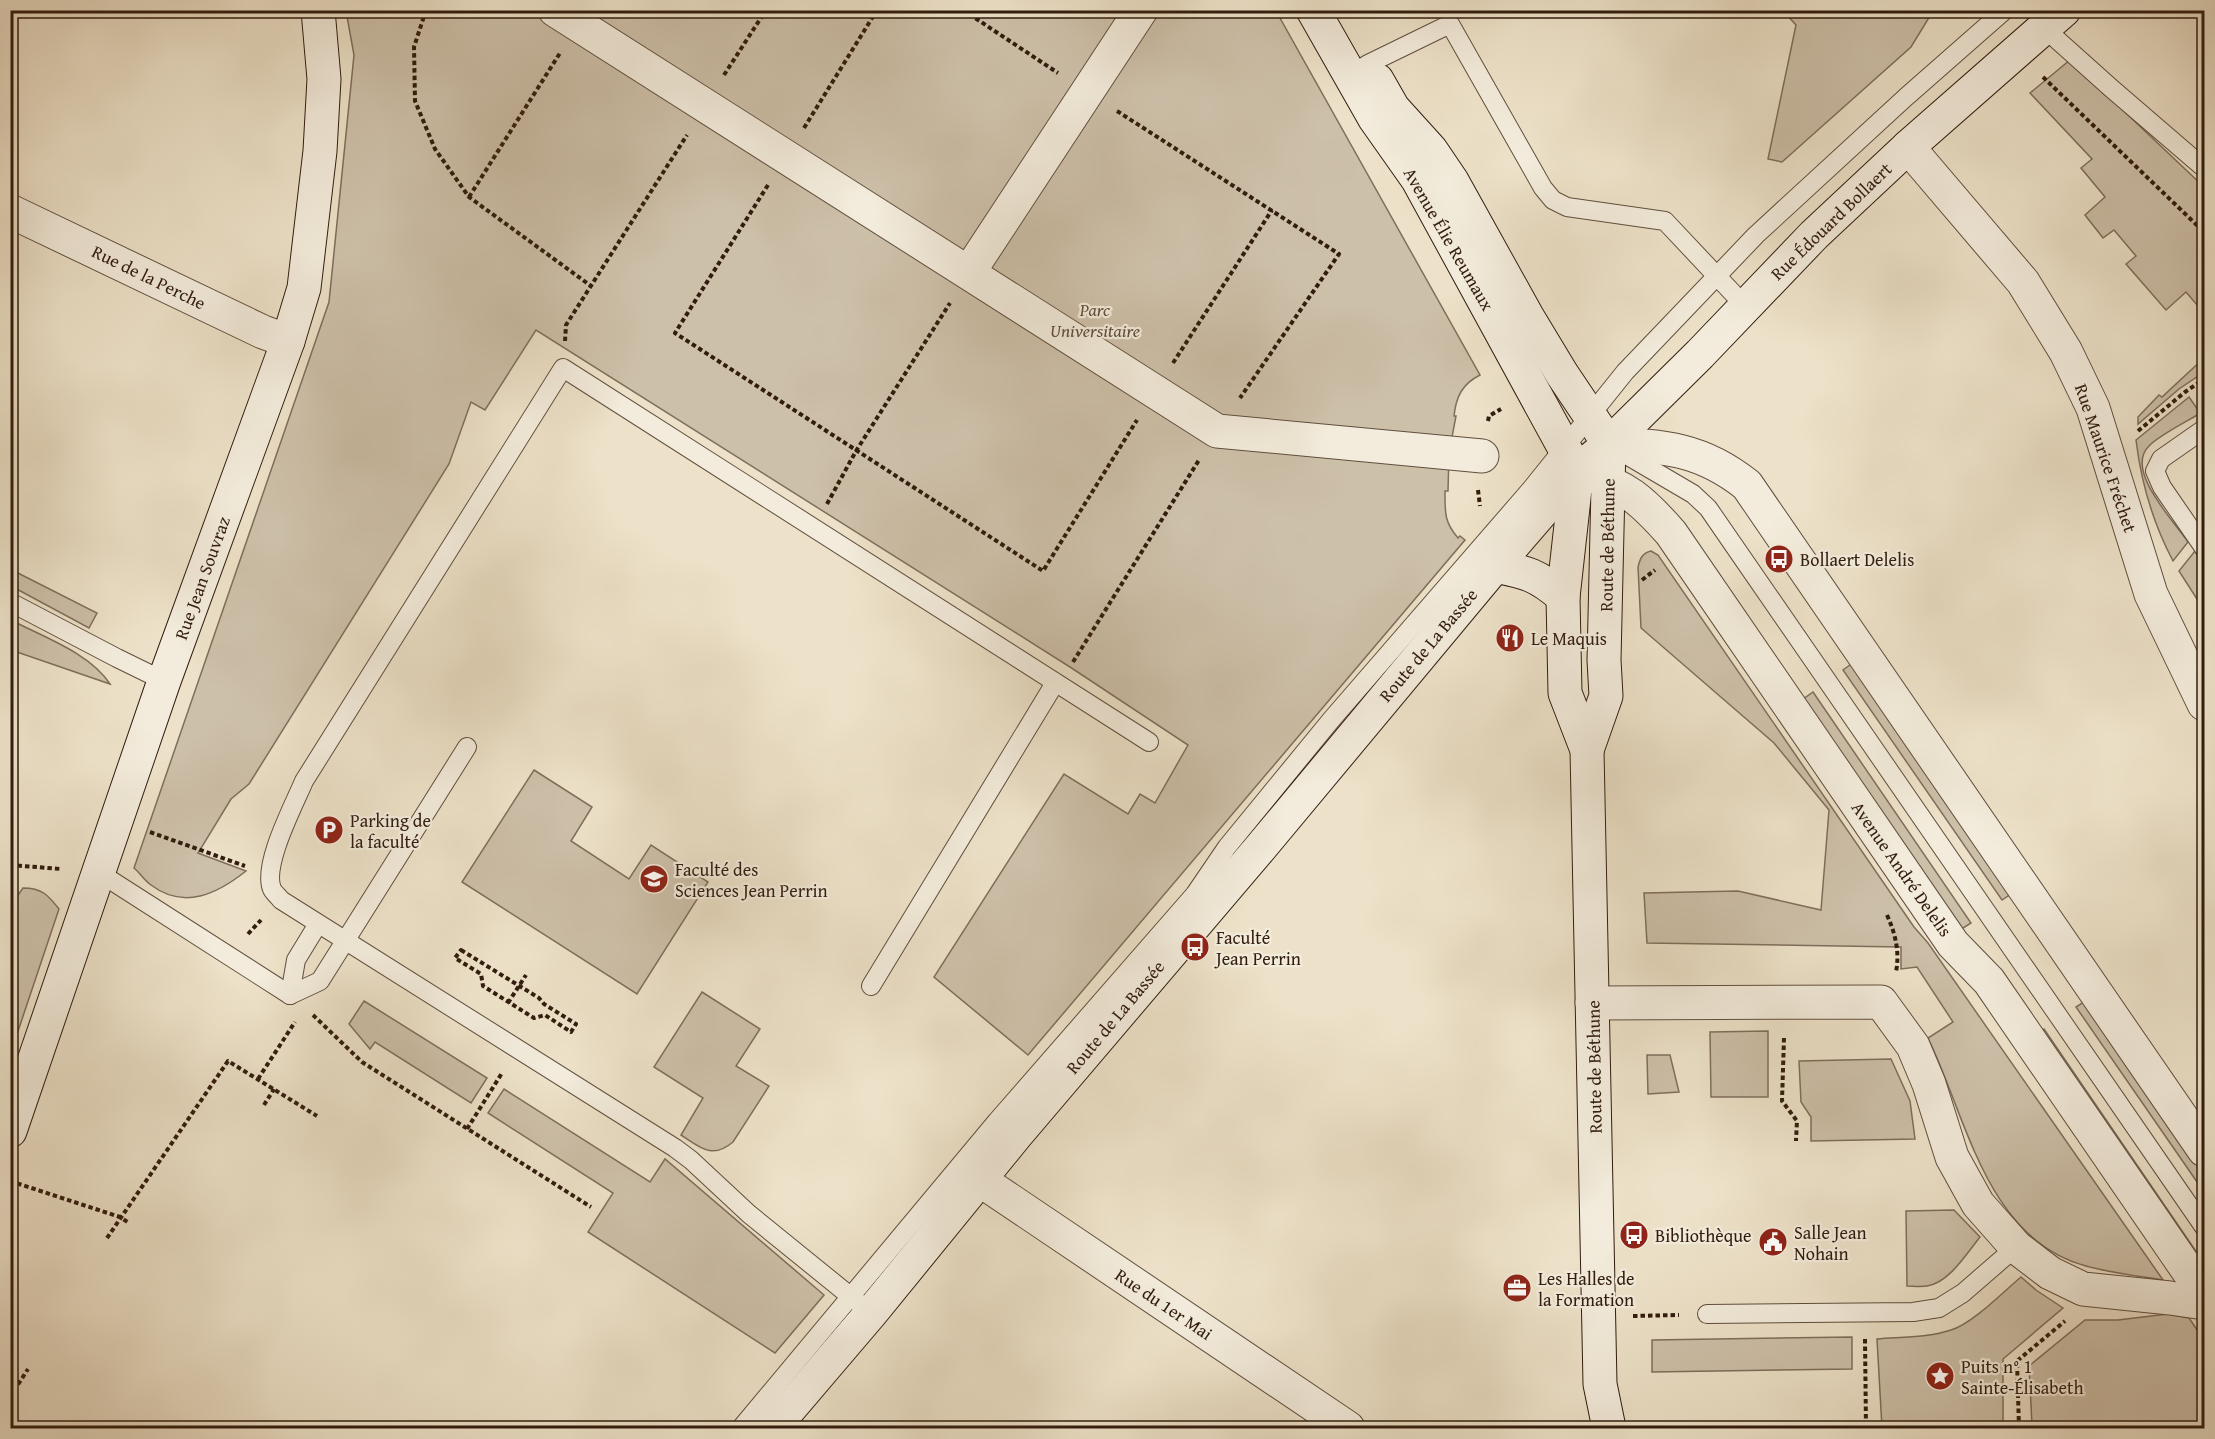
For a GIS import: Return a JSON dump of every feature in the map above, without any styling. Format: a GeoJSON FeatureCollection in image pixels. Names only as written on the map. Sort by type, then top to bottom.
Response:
{"type":"FeatureCollection","features":[{"type":"Feature","properties":{"kind":"main road","name":"Rue Jean Souvraz"},"geometry":{"type":"LineString","coordinates":[[10,1131],[164,681],[288,341],[304,288],[320,151],[324,79],[318,10]]}},
{"type":"Feature","properties":{"kind":"main road"},"geometry":{"type":"LineString","coordinates":[[969,272],[1141,10]]}},
{"type":"Feature","properties":{"kind":"main road","name":"Avenue Élie Reumaux"},"geometry":{"type":"LineString","coordinates":[[1312,10],[1359,70],[1431,150],[1452,181],[1562,374],[1609,444]]}},
{"type":"Feature","properties":{"kind":"main road","name":"Avenue Élie Reumaux"},"geometry":{"type":"LineString","coordinates":[[1338,10],[1375,119],[1418,180],[1571,459]]}},
{"type":"Feature","properties":{"kind":"main road"},"geometry":{"type":"LineString","coordinates":[[566,18],[1217,431],[1482,456]]}},
{"type":"Feature","properties":{"kind":"main road","name":"Rue Édouard Bollaert"},"geometry":{"type":"LineString","coordinates":[[1571,459],[1609,444],[1814,235],[1908,147],[2054,19]]}},
{"type":"Feature","properties":{"kind":"main road","name":"Rue Maurice Fréchet"},"geometry":{"type":"LineString","coordinates":[[1908,147],[2023,282],[2066,352],[2093,408],[2151,594],[2205,704]]}},
{"type":"Feature","properties":{"kind":"main road","name":"Rue de la Perche"},"geometry":{"type":"LineString","coordinates":[[10,211],[263,332],[288,341]]}},
{"type":"Feature","properties":{"kind":"main road"},"geometry":{"type":"LineString","coordinates":[[1609,444],[1675,448],[1732,473],[1747,485],[2205,1150]]}},
{"type":"Feature","properties":{"kind":"main road","name":"Route de Béthune"},"geometry":{"type":"LineString","coordinates":[[1587,750],[1606,696],[1604,660],[1609,444]]}},
{"type":"Feature","properties":{"kind":"main road","name":"Avenue André Delelis"},"geometry":{"type":"LineString","coordinates":[[1571,459],[1639,500],[1671,533],[1953,944],[1989,981],[2205,1294]]}},
{"type":"Feature","properties":{"kind":"main road","name":"Route de La Bassée"},"geometry":{"type":"LineString","coordinates":[[773,1428],[861,1305],[980,1180],[1168,954],[1269,837],[1495,566],[1571,459]]}},
{"type":"Feature","properties":{"kind":"main road","name":"Route de Béthune"},"geometry":{"type":"LineString","coordinates":[[1571,459],[1563,597],[1565,693],[1587,750],[1600,1384],[1609,1428]]}},
{"type":"Feature","properties":{"kind":"main road"},"geometry":{"type":"LineString","coordinates":[[1495,566],[1527,572],[1548,583],[1563,597]]}},
{"type":"Feature","properties":{"kind":"main road"},"geometry":{"type":"LineString","coordinates":[[1592,1003],[1881,1002],[1913,1046],[1929,1084],[1953,1157],[1978,1204],[2016,1247],[2050,1274],[2084,1289],[2205,1303]]}},
{"type":"Feature","properties":{"kind":"main road","name":"Rue du 1er Mai"},"geometry":{"type":"LineString","coordinates":[[980,1180],[1348,1428]]}},
{"type":"Feature","properties":{"kind":"main road","name":"Route de Béthune"},"geometry":{"type":"LineString","coordinates":[[1586,1428],[1600,1384]]}},
{"type":"Feature","properties":{"kind":"lane"},"geometry":{"type":"LineString","coordinates":[[741,1428],[861,1305],[997,1121],[1195,894],[1227,847],[1331,720],[1489,539],[1571,459],[1591,416],[1625,372],[1756,235],[1897,105],[2005,10]]}},
{"type":"Feature","properties":{"kind":"lane"},"geometry":{"type":"LineString","coordinates":[[2054,19],[2135,109],[2205,168]]}},
{"type":"Feature","properties":{"kind":"lane"},"geometry":{"type":"LineString","coordinates":[[1359,70],[1450,24],[1543,188],[1553,200],[1567,207],[1665,221],[1745,306]]}},
{"type":"Feature","properties":{"kind":"lane"},"geometry":{"type":"LineString","coordinates":[[861,1305],[749,1215],[691,1160],[675,1148],[281,900],[272,889],[272,861],[304,781],[563,368],[1149,742]]}},
{"type":"Feature","properties":{"kind":"lane"},"geometry":{"type":"LineString","coordinates":[[2205,429],[2161,459],[2155,471],[2162,487],[2205,548]]}},
{"type":"Feature","properties":{"kind":"lane"},"geometry":{"type":"LineString","coordinates":[[1609,444],[1685,489],[1708,507],[2205,1227]]}},
{"type":"Feature","properties":{"kind":"lane"},"geometry":{"type":"LineString","coordinates":[[10,602],[164,681]]}},
{"type":"Feature","properties":{"kind":"lane"},"geometry":{"type":"LineString","coordinates":[[871,986],[1055,683]]}},
{"type":"Feature","properties":{"kind":"lane"},"geometry":{"type":"LineString","coordinates":[[290,995],[320,981],[467,747]]}},
{"type":"Feature","properties":{"kind":"lane"},"geometry":{"type":"LineString","coordinates":[[98,872],[290,995]]}},
{"type":"Feature","properties":{"kind":"lane"},"geometry":{"type":"LineString","coordinates":[[290,995],[296,960],[318,924]]}},
{"type":"Feature","properties":{"kind":"lane"},"geometry":{"type":"LineString","coordinates":[[1707,1314],[1913,1312],[1939,1308],[1964,1293],[2016,1247]]}},
{"type":"Feature","properties":{"kind":"path"},"geometry":{"type":"LineString","coordinates":[[426,10],[414,47],[415,101],[435,149],[469,197],[591,286]]}},
{"type":"Feature","properties":{"kind":"path"},"geometry":{"type":"LineString","coordinates":[[563,368],[566,325],[766,10]]}},
{"type":"Feature","properties":{"kind":"path"},"geometry":{"type":"LineString","coordinates":[[877,10],[675,333],[1043,571],[1272,210]]}},
{"type":"Feature","properties":{"kind":"path"},"geometry":{"type":"LineString","coordinates":[[963,10],[1339,254],[1217,431],[1070,668],[1055,683]]}},
{"type":"Feature","properties":{"kind":"path"},"geometry":{"type":"LineString","coordinates":[[469,197],[566,18]]}},
{"type":"Feature","properties":{"kind":"path"},"geometry":{"type":"LineString","coordinates":[[2019,49],[2047,82],[2205,232]]}},
{"type":"Feature","properties":{"kind":"path"},"geometry":{"type":"LineString","coordinates":[[813,528],[856,451],[969,272]]}},
{"type":"Feature","properties":{"kind":"path"},"geometry":{"type":"LineString","coordinates":[[2108,456],[2185,392],[2205,379]]}},
{"type":"Feature","properties":{"kind":"path"},"geometry":{"type":"LineString","coordinates":[[116,819],[271,875]]}},
{"type":"Feature","properties":{"kind":"path"},"geometry":{"type":"LineString","coordinates":[[10,865],[98,872]]}},
{"type":"Feature","properties":{"kind":"path"},"geometry":{"type":"LineString","coordinates":[[227,955],[281,900]]}},
{"type":"Feature","properties":{"kind":"path"},"geometry":{"type":"LineString","coordinates":[[461,950],[519,985],[576,1024],[571,1032],[545,1015],[534,1018],[483,986],[481,974],[455,958],[461,950]]}},
{"type":"Feature","properties":{"kind":"path"},"geometry":{"type":"LineString","coordinates":[[512,997],[526,975]]}},
{"type":"Feature","properties":{"kind":"path"},"geometry":{"type":"LineString","coordinates":[[290,995],[362,1062],[591,1206]]}},
{"type":"Feature","properties":{"kind":"path"},"geometry":{"type":"LineString","coordinates":[[1786,1002],[1782,1101],[1797,1121],[1796,1141]]}},
{"type":"Feature","properties":{"kind":"path"},"geometry":{"type":"LineString","coordinates":[[258,1079],[304,1008]]}},
{"type":"Feature","properties":{"kind":"path"},"geometry":{"type":"LineString","coordinates":[[467,1129],[517,1049]]}},
{"type":"Feature","properties":{"kind":"path"},"geometry":{"type":"LineString","coordinates":[[107,1238],[228,1061],[317,1116]]}},
{"type":"Feature","properties":{"kind":"path"},"geometry":{"type":"LineString","coordinates":[[264,1104],[274,1089]]}},
{"type":"Feature","properties":{"kind":"path"},"geometry":{"type":"LineString","coordinates":[[10,1181],[120,1217],[129,1223]]}},
{"type":"Feature","properties":{"kind":"path"},"geometry":{"type":"LineString","coordinates":[[2019,1428],[2017,1362],[2067,1320],[2084,1289]]}},
{"type":"Feature","properties":{"kind":"path"},"geometry":{"type":"LineString","coordinates":[[1599,1318],[1707,1314]]}},
{"type":"Feature","properties":{"kind":"path"},"geometry":{"type":"LineString","coordinates":[[1865,1354],[1866,1428]]}},
{"type":"Feature","properties":{"kind":"path"},"geometry":{"type":"LineString","coordinates":[[10,1397],[28,1369]]}},
{"type":"Feature","properties":{"kind":"green space","name":"Parc Universitaire"},"geometry":{"type":"Polygon","coordinates":[[[346,11],[1276,11],[1480,375],[1464,387],[1456,403],[1454,416],[1456,416],[1449,453],[1448,491],[1445,491],[1445,511],[1448,522],[1458,538],[1460,536],[1465,540],[1028,1055],[934,977],[1064,774],[1128,814],[1140,794],[1155,803],[1188,745],[1070,667],[536,330],[485,410],[471,402],[449,464],[249,784],[231,799],[198,853],[246,871],[212,892],[188,898],[163,893],[134,868],[329,302],[354,55],[346,11]]]}},
{"type":"Feature","properties":{"kind":"green space"},"geometry":{"type":"Polygon","coordinates":[[[1783,11],[1933,11],[1911,47],[1782,162],[1768,159],[1796,25],[1783,11]]]}},
{"type":"Feature","properties":{"kind":"green space"},"geometry":{"type":"Polygon","coordinates":[[[2070,60],[2204,187],[2204,313],[2186,292],[2166,310],[2126,264],[2136,256],[2114,230],[2103,238],[2085,215],[2105,197],[2081,168],[2092,159],[2030,93],[2070,60]]]}},
{"type":"Feature","properties":{"kind":"green space"},"geometry":{"type":"Polygon","coordinates":[[[2204,358],[2204,372],[2179,389],[2138,424],[2138,417],[2159,395],[2162,397],[2204,358]]]}},
{"type":"Feature","properties":{"kind":"green space"},"geometry":{"type":"Polygon","coordinates":[[[2189,397],[2198,410],[2204,406],[2204,411],[2167,432],[2149,446],[2143,456],[2143,468],[2154,495],[2188,542],[2173,561],[2159,532],[2149,502],[2136,440],[2189,397]]]}},
{"type":"Feature","properties":{"kind":"green space"},"geometry":{"type":"Polygon","coordinates":[[[1651,551],[1658,555],[1914,927],[1928,943],[2163,1280],[2086,1266],[2052,1252],[2025,1230],[2002,1203],[1984,1172],[1928,1038],[1953,1022],[1917,967],[1901,969],[1901,947],[1647,943],[1644,893],[1738,891],[1821,910],[1829,810],[1774,743],[1641,628],[1638,567],[1645,553],[1651,551]]]}},
{"type":"Feature","properties":{"kind":"green space"},"geometry":{"type":"Polygon","coordinates":[[[2195,551],[2200,561],[2199,580],[2204,597],[2204,610],[2179,571],[2195,551]]]}},
{"type":"Feature","properties":{"kind":"green space"},"geometry":{"type":"Polygon","coordinates":[[[10,569],[97,613],[89,628],[11,586],[10,569]]]}},
{"type":"Feature","properties":{"kind":"green space"},"geometry":{"type":"Polygon","coordinates":[[[11,620],[91,663],[110,684],[11,650],[11,620]]]}},
{"type":"Feature","properties":{"kind":"green space"},"geometry":{"type":"Polygon","coordinates":[[[1857,660],[2017,890],[2002,900],[1843,670],[1857,660]]]}},
{"type":"Feature","properties":{"kind":"green space"},"geometry":{"type":"Polygon","coordinates":[[[1813,692],[1971,923],[1957,932],[1799,702],[1813,692]]]}},
{"type":"Feature","properties":{"kind":"green space"},"geometry":{"type":"Polygon","coordinates":[[[534,770],[592,807],[571,841],[629,879],[651,845],[708,882],[637,994],[462,882],[534,770]]]}},
{"type":"Feature","properties":{"kind":"green space"},"geometry":{"type":"Polygon","coordinates":[[[23,888],[35,889],[44,893],[59,909],[11,1052],[11,905],[23,888]]]}},
{"type":"Feature","properties":{"kind":"green space"},"geometry":{"type":"Polygon","coordinates":[[[702,992],[760,1029],[736,1066],[769,1086],[733,1142],[719,1150],[712,1151],[700,1147],[681,1135],[703,1098],[654,1067],[702,992]]]}},
{"type":"Feature","properties":{"kind":"green space"},"geometry":{"type":"Polygon","coordinates":[[[2090,998],[2204,1164],[2204,1192],[2076,1007],[2090,998]]]}},
{"type":"Feature","properties":{"kind":"green space"},"geometry":{"type":"Polygon","coordinates":[[[364,1001],[487,1078],[471,1103],[375,1042],[370,1049],[349,1024],[364,1001]]]}},
{"type":"Feature","properties":{"kind":"green space"},"geometry":{"type":"Polygon","coordinates":[[[2044,1029],[2204,1263],[2204,1279],[2037,1034],[2044,1029]]]}},
{"type":"Feature","properties":{"kind":"green space"},"geometry":{"type":"Polygon","coordinates":[[[1768,1031],[1768,1097],[1711,1097],[1710,1032],[1768,1031]]]}},
{"type":"Feature","properties":{"kind":"green space"},"geometry":{"type":"Polygon","coordinates":[[[1647,1055],[1670,1055],[1679,1092],[1648,1094],[1647,1055]]]}},
{"type":"Feature","properties":{"kind":"green space"},"geometry":{"type":"Polygon","coordinates":[[[1891,1059],[1910,1101],[1915,1139],[1811,1141],[1811,1117],[1801,1102],[1799,1061],[1891,1059]]]}},
{"type":"Feature","properties":{"kind":"green space"},"geometry":{"type":"Polygon","coordinates":[[[504,1089],[650,1182],[665,1159],[824,1295],[775,1353],[588,1232],[613,1193],[488,1113],[504,1089]]]}},
{"type":"Feature","properties":{"kind":"green space"},"geometry":{"type":"Polygon","coordinates":[[[1954,1210],[1980,1237],[1957,1266],[1943,1279],[1927,1286],[1907,1286],[1906,1211],[1954,1210]]]}},
{"type":"Feature","properties":{"kind":"green space"},"geometry":{"type":"Polygon","coordinates":[[[2021,1277],[2063,1308],[2003,1359],[2003,1425],[1984,1425],[1984,1428],[1882,1428],[1877,1339],[1914,1337],[1959,1327],[1978,1315],[2021,1277]]]}},
{"type":"Feature","properties":{"kind":"green space"},"geometry":{"type":"Polygon","coordinates":[[[2168,1314],[2189,1318],[2204,1340],[2204,1426],[2032,1425],[2029,1366],[2085,1320],[2118,1320],[2168,1314]]]}},
{"type":"Feature","properties":{"kind":"green space"},"geometry":{"type":"Polygon","coordinates":[[[1852,1337],[1852,1369],[1652,1372],[1652,1340],[1852,1337]]]}},
{"type":"Feature","properties":{"kind":"place","name":"Bollaert Delelis"},"geometry":{"type":"Point","coordinates":[1779,559]}},
{"type":"Feature","properties":{"kind":"place","name":"Le Maquis"},"geometry":{"type":"Point","coordinates":[1510,638]}},
{"type":"Feature","properties":{"kind":"place","name":"Parking de la faculté"},"geometry":{"type":"Point","coordinates":[329,830]}},
{"type":"Feature","properties":{"kind":"place","name":"Faculté des Sciences Jean Perrin"},"geometry":{"type":"Point","coordinates":[654,879]}},
{"type":"Feature","properties":{"kind":"place","name":"Faculté Jean Perrin"},"geometry":{"type":"Point","coordinates":[1195,947]}},
{"type":"Feature","properties":{"kind":"place","name":"Bibliothèque"},"geometry":{"type":"Point","coordinates":[1634,1235]}},
{"type":"Feature","properties":{"kind":"place","name":"Salle Jean Nohain"},"geometry":{"type":"Point","coordinates":[1773,1242]}},
{"type":"Feature","properties":{"kind":"place","name":"Les Halles de la Formation"},"geometry":{"type":"Point","coordinates":[1517,1288]}},
{"type":"Feature","properties":{"kind":"place","name":"Puits n° 1 Sainte-Élisabeth"},"geometry":{"type":"Point","coordinates":[1940,1376]}}]}
